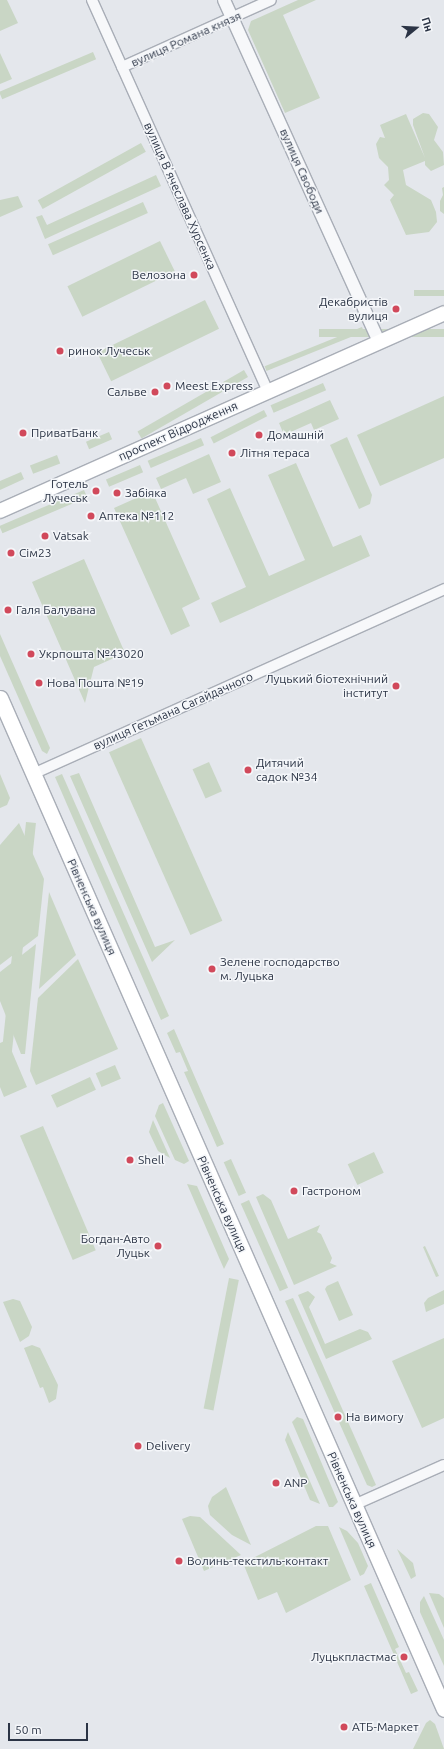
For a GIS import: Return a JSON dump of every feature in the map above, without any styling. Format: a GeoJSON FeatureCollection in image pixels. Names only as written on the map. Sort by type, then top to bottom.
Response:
{"type":"FeatureCollection","features":[{"type":"Feature","properties":{"kind":"main road","name":"проспект Відродження"},"geometry":{"type":"LineString","coordinates":[[0,510],[444,313]]}},
{"type":"Feature","properties":{"kind":"main road","name":"Рівненська вулиця"},"geometry":{"type":"LineString","coordinates":[[0,698],[444,1709]]}},
{"type":"Feature","properties":{"kind":"street","name":"вулиця Вʼячеслава Хурсенка"},"geometry":{"type":"LineString","coordinates":[[92,0],[268,391]]}},
{"type":"Feature","properties":{"kind":"street","name":"вулиця Свободи"},"geometry":{"type":"LineString","coordinates":[[224,0],[379,342]]}},
{"type":"Feature","properties":{"kind":"street","name":"вулиця Романа князя"},"geometry":{"type":"LineString","coordinates":[[122,67],[271,0]]}},
{"type":"Feature","properties":{"kind":"street","name":"вулиця Гетьмана Сагайдачного"},"geometry":{"type":"LineString","coordinates":[[33,774],[444,589]]}},
{"type":"Feature","properties":{"kind":"street"},"geometry":{"type":"LineString","coordinates":[[354,1505],[444,1465]]}},
{"type":"Feature","properties":{"kind":"green space"},"geometry":{"type":"Polygon","coordinates":[[[0,0],[7,0],[18,23],[0,31],[0,0]]]}},
{"type":"Feature","properties":{"kind":"green space"},"geometry":{"type":"Polygon","coordinates":[[[298,0],[316,0],[283,15],[320,98],[285,113],[248,30],[251,21],[298,0]]]}},
{"type":"Feature","properties":{"kind":"green space"},"geometry":{"type":"Polygon","coordinates":[[[93,52],[96,59],[2,99],[0,91],[93,52]]]}},
{"type":"Feature","properties":{"kind":"green space"},"geometry":{"type":"Polygon","coordinates":[[[0,53],[12,79],[0,84],[0,53]]]}},
{"type":"Feature","properties":{"kind":"green space"},"geometry":{"type":"Polygon","coordinates":[[[423,113],[429,114],[438,127],[434,140],[443,152],[444,165],[431,171],[425,165],[425,161],[403,170],[406,185],[431,200],[436,212],[437,222],[429,232],[406,235],[390,200],[394,195],[384,185],[389,180],[388,167],[379,158],[376,144],[380,137],[385,138],[380,125],[406,114],[425,158],[413,125],[413,119],[423,113]]]}},
{"type":"Feature","properties":{"kind":"green space"},"geometry":{"type":"Polygon","coordinates":[[[141,143],[146,152],[43,209],[38,200],[141,143]]]}},
{"type":"Feature","properties":{"kind":"green space"},"geometry":{"type":"Polygon","coordinates":[[[156,175],[161,186],[45,239],[36,217],[42,215],[47,225],[156,175]]]}},
{"type":"Feature","properties":{"kind":"green space"},"geometry":{"type":"Polygon","coordinates":[[[444,187],[444,214],[440,211],[440,201],[443,195],[442,188],[444,187]]]}},
{"type":"Feature","properties":{"kind":"green space"},"geometry":{"type":"Polygon","coordinates":[[[18,196],[23,207],[0,217],[0,200],[18,196]]]}},
{"type":"Feature","properties":{"kind":"green space"},"geometry":{"type":"Polygon","coordinates":[[[143,202],[148,213],[53,255],[48,244],[143,202]]]}},
{"type":"Feature","properties":{"kind":"green space"},"geometry":{"type":"Polygon","coordinates":[[[160,241],[175,272],[82,317],[67,286],[160,241]]]}},
{"type":"Feature","properties":{"kind":"green space"},"geometry":{"type":"Polygon","coordinates":[[[414,290],[444,290],[444,296],[414,296],[414,290]]]}},
{"type":"Feature","properties":{"kind":"green space"},"geometry":{"type":"Polygon","coordinates":[[[205,300],[219,329],[111,381],[97,353],[205,300]]]}},
{"type":"Feature","properties":{"kind":"green space"},"geometry":{"type":"Polygon","coordinates":[[[362,327],[364,332],[267,371],[265,366],[362,327]]]}},
{"type":"Feature","properties":{"kind":"green space"},"geometry":{"type":"Polygon","coordinates":[[[319,329],[444,329],[444,337],[319,337],[319,329]]]}},
{"type":"Feature","properties":{"kind":"green space"},"geometry":{"type":"Polygon","coordinates":[[[244,370],[248,377],[141,438],[137,432],[244,370]]]}},
{"type":"Feature","properties":{"kind":"green space"},"geometry":{"type":"Polygon","coordinates":[[[323,383],[326,390],[274,413],[271,405],[323,383]]]}},
{"type":"Feature","properties":{"kind":"green space"},"geometry":{"type":"Polygon","coordinates":[[[444,396],[444,458],[380,486],[357,435],[444,396]]]}},
{"type":"Feature","properties":{"kind":"green space"},"geometry":{"type":"Polygon","coordinates":[[[330,400],[339,419],[314,430],[311,423],[284,435],[279,423],[330,400]]]}},
{"type":"Feature","properties":{"kind":"green space"},"geometry":{"type":"Polygon","coordinates":[[[264,410],[267,416],[214,443],[211,437],[264,410]]]}},
{"type":"Feature","properties":{"kind":"green space"},"geometry":{"type":"Polygon","coordinates":[[[109,432],[112,439],[89,449],[86,442],[109,432]]]}},
{"type":"Feature","properties":{"kind":"green space"},"geometry":{"type":"Polygon","coordinates":[[[347,437],[372,495],[370,504],[359,509],[330,445],[347,437]]]}},
{"type":"Feature","properties":{"kind":"green space"},"geometry":{"type":"Polygon","coordinates":[[[201,438],[204,445],[151,468],[148,461],[201,438]]]}},
{"type":"Feature","properties":{"kind":"green space"},"geometry":{"type":"Polygon","coordinates":[[[209,454],[221,482],[193,494],[186,478],[161,489],[156,478],[209,454]]]}},
{"type":"Feature","properties":{"kind":"green space"},"geometry":{"type":"Polygon","coordinates":[[[57,455],[60,463],[33,474],[30,465],[57,455]]]}},
{"type":"Feature","properties":{"kind":"green space"},"geometry":{"type":"Polygon","coordinates":[[[296,463],[333,547],[361,535],[370,556],[220,623],[211,603],[246,587],[207,499],[230,488],[269,576],[305,560],[268,475],[296,463]]]}},
{"type":"Feature","properties":{"kind":"green space"},"geometry":{"type":"Polygon","coordinates":[[[140,465],[143,472],[109,487],[106,479],[140,465]]]}},
{"type":"Feature","properties":{"kind":"green space"},"geometry":{"type":"Polygon","coordinates":[[[21,472],[24,479],[0,490],[0,481],[21,472]]]}},
{"type":"Feature","properties":{"kind":"green space"},"geometry":{"type":"Polygon","coordinates":[[[84,490],[87,497],[2,533],[0,526],[84,490]]]}},
{"type":"Feature","properties":{"kind":"green space"},"geometry":{"type":"Polygon","coordinates":[[[152,491],[200,599],[182,608],[190,626],[171,635],[114,508],[152,491]]]}},
{"type":"Feature","properties":{"kind":"green space"},"geometry":{"type":"Polygon","coordinates":[[[84,559],[125,653],[94,667],[85,703],[32,582],[84,559]]]}},
{"type":"Feature","properties":{"kind":"green space"},"geometry":{"type":"Polygon","coordinates":[[[0,634],[50,748],[47,754],[42,751],[0,656],[0,634]]]}},
{"type":"Feature","properties":{"kind":"green space"},"geometry":{"type":"Polygon","coordinates":[[[141,738],[222,921],[190,935],[109,752],[141,738]]]}},
{"type":"Feature","properties":{"kind":"green space"},"geometry":{"type":"Polygon","coordinates":[[[209,762],[222,791],[206,799],[193,769],[209,762]]]}},
{"type":"Feature","properties":{"kind":"green space"},"geometry":{"type":"Polygon","coordinates":[[[79,773],[155,947],[175,940],[152,962],[70,776],[79,773]]]}},
{"type":"Feature","properties":{"kind":"green space"},"geometry":{"type":"Polygon","coordinates":[[[0,774],[10,798],[7,805],[0,808],[0,774]]]}},
{"type":"Feature","properties":{"kind":"green space"},"geometry":{"type":"Polygon","coordinates":[[[62,774],[169,1016],[161,1020],[55,777],[62,774]]]}},
{"type":"Feature","properties":{"kind":"green space"},"geometry":{"type":"Polygon","coordinates":[[[26,822],[36,823],[11,1058],[1,1057],[26,822]]]}},
{"type":"Feature","properties":{"kind":"green space"},"geometry":{"type":"Polygon","coordinates":[[[19,823],[44,879],[38,936],[0,965],[0,845],[19,823]]]}},
{"type":"Feature","properties":{"kind":"green space"},"geometry":{"type":"Polygon","coordinates":[[[49,892],[76,955],[39,989],[49,892]]]}},
{"type":"Feature","properties":{"kind":"green space"},"geometry":{"type":"Polygon","coordinates":[[[36,944],[25,1054],[21,1054],[0,1001],[0,972],[36,944]]]}},
{"type":"Feature","properties":{"kind":"green space"},"geometry":{"type":"Polygon","coordinates":[[[78,959],[118,1049],[36,1085],[30,1071],[38,998],[78,959]]]}},
{"type":"Feature","properties":{"kind":"green space"},"geometry":{"type":"Polygon","coordinates":[[[174,1029],[224,1144],[217,1147],[184,1072],[188,1071],[180,1052],[176,1053],[167,1033],[174,1029]]]}},
{"type":"Feature","properties":{"kind":"green space"},"geometry":{"type":"Polygon","coordinates":[[[7,1040],[27,1087],[4,1097],[0,1087],[0,1043],[7,1040]]]}},
{"type":"Feature","properties":{"kind":"green space"},"geometry":{"type":"Polygon","coordinates":[[[115,1065],[121,1079],[102,1087],[96,1073],[115,1065]]]}},
{"type":"Feature","properties":{"kind":"green space"},"geometry":{"type":"Polygon","coordinates":[[[90,1077],[96,1090],[57,1108],[51,1095],[90,1077]]]}},
{"type":"Feature","properties":{"kind":"green space"},"geometry":{"type":"Polygon","coordinates":[[[163,1103],[189,1161],[184,1164],[175,1160],[155,1116],[159,1105],[163,1103]]]}},
{"type":"Feature","properties":{"kind":"green space"},"geometry":{"type":"Polygon","coordinates":[[[153,1120],[170,1158],[158,1151],[149,1132],[153,1120]]]}},
{"type":"Feature","properties":{"kind":"green space"},"geometry":{"type":"Polygon","coordinates":[[[43,1126],[96,1250],[73,1260],[20,1136],[43,1126]]]}},
{"type":"Feature","properties":{"kind":"green space"},"geometry":{"type":"Polygon","coordinates":[[[374,1152],[384,1173],[357,1185],[348,1164],[374,1152]]]}},
{"type":"Feature","properties":{"kind":"green space"},"geometry":{"type":"Polygon","coordinates":[[[231,1159],[246,1193],[239,1196],[224,1162],[231,1159]]]}},
{"type":"Feature","properties":{"kind":"green space"},"geometry":{"type":"Polygon","coordinates":[[[187,1184],[197,1186],[229,1259],[224,1269],[187,1184]]]}},
{"type":"Feature","properties":{"kind":"green space"},"geometry":{"type":"Polygon","coordinates":[[[263,1194],[271,1200],[288,1239],[320,1225],[317,1232],[321,1234],[332,1258],[330,1263],[337,1266],[294,1285],[256,1197],[263,1194]]]}},
{"type":"Feature","properties":{"kind":"green space"},"geometry":{"type":"Polygon","coordinates":[[[249,1200],[288,1288],[280,1291],[241,1204],[249,1200]]]}},
{"type":"Feature","properties":{"kind":"green space"},"geometry":{"type":"Polygon","coordinates":[[[425,1246],[439,1276],[436,1277],[423,1247],[425,1246]]]}},
{"type":"Feature","properties":{"kind":"green space"},"geometry":{"type":"Polygon","coordinates":[[[229,1278],[239,1280],[213,1410],[204,1409],[229,1278]]]}},
{"type":"Feature","properties":{"kind":"green space"},"geometry":{"type":"Polygon","coordinates":[[[338,1281],[353,1315],[339,1321],[325,1289],[327,1286],[338,1281]]]}},
{"type":"Feature","properties":{"kind":"green space"},"geometry":{"type":"Polygon","coordinates":[[[444,1290],[444,1304],[426,1312],[424,1303],[428,1298],[444,1290]]]}},
{"type":"Feature","properties":{"kind":"green space"},"geometry":{"type":"Polygon","coordinates":[[[308,1291],[315,1297],[309,1307],[325,1344],[360,1329],[368,1332],[372,1339],[326,1359],[298,1295],[308,1291]]]}},
{"type":"Feature","properties":{"kind":"green space"},"geometry":{"type":"Polygon","coordinates":[[[293,1298],[376,1485],[372,1487],[367,1485],[285,1301],[293,1298]]]}},
{"type":"Feature","properties":{"kind":"green space"},"geometry":{"type":"Polygon","coordinates":[[[13,1299],[20,1301],[32,1327],[29,1336],[20,1342],[3,1302],[13,1299]]]}},
{"type":"Feature","properties":{"kind":"green space"},"geometry":{"type":"Polygon","coordinates":[[[444,1338],[444,1418],[422,1428],[392,1361],[444,1338]]]}},
{"type":"Feature","properties":{"kind":"green space"},"geometry":{"type":"Polygon","coordinates":[[[32,1345],[40,1348],[58,1385],[56,1399],[49,1403],[43,1387],[40,1388],[24,1348],[32,1345]]]}},
{"type":"Feature","properties":{"kind":"green space"},"geometry":{"type":"Polygon","coordinates":[[[297,1417],[303,1419],[338,1502],[333,1507],[329,1507],[292,1422],[297,1417]]]}},
{"type":"Feature","properties":{"kind":"green space"},"geometry":{"type":"Polygon","coordinates":[[[288,1432],[320,1504],[310,1500],[285,1440],[288,1432]]]}},
{"type":"Feature","properties":{"kind":"green space"},"geometry":{"type":"Polygon","coordinates":[[[226,1487],[251,1545],[232,1535],[210,1515],[208,1506],[212,1497],[226,1487]]]}},
{"type":"Feature","properties":{"kind":"green space"},"geometry":{"type":"Polygon","coordinates":[[[190,1516],[200,1517],[241,1555],[204,1571],[182,1519],[190,1516]]]}},
{"type":"Feature","properties":{"kind":"green space"},"geometry":{"type":"Polygon","coordinates":[[[316,1526],[328,1526],[351,1580],[286,1613],[277,1592],[258,1600],[243,1563],[316,1526]]]}},
{"type":"Feature","properties":{"kind":"green space"},"geometry":{"type":"Polygon","coordinates":[[[339,1527],[347,1531],[358,1543],[368,1566],[364,1574],[360,1576],[339,1527]]]}},
{"type":"Feature","properties":{"kind":"green space"},"geometry":{"type":"Polygon","coordinates":[[[397,1549],[413,1563],[416,1576],[411,1579],[397,1549]]]}},
{"type":"Feature","properties":{"kind":"green space"},"geometry":{"type":"Polygon","coordinates":[[[371,1583],[399,1647],[395,1649],[406,1673],[409,1672],[418,1691],[411,1694],[364,1586],[371,1583]]]}},
{"type":"Feature","properties":{"kind":"green space"},"geometry":{"type":"Polygon","coordinates":[[[429,1593],[439,1594],[444,1598],[444,1628],[429,1593]]]}},
{"type":"Feature","properties":{"kind":"green space"},"geometry":{"type":"Polygon","coordinates":[[[424,1596],[444,1640],[444,1666],[420,1612],[420,1602],[424,1596]]]}},
{"type":"Feature","properties":{"kind":"green space"},"geometry":{"type":"Polygon","coordinates":[[[430,1720],[435,1724],[444,1749],[413,1749],[426,1723],[430,1720]]]}},
{"type":"Feature","properties":{"kind":"place","name":"Велозона"},"geometry":{"type":"Point","coordinates":[194,275]}},
{"type":"Feature","properties":{"kind":"place","name":"Декабристів вулиця"},"geometry":{"type":"Point","coordinates":[396,309]}},
{"type":"Feature","properties":{"kind":"place","name":"ринок Лучеськ"},"geometry":{"type":"Point","coordinates":[60,351]}},
{"type":"Feature","properties":{"kind":"place","name":"Meest Express"},"geometry":{"type":"Point","coordinates":[167,386]}},
{"type":"Feature","properties":{"kind":"place","name":"Сальве"},"geometry":{"type":"Point","coordinates":[155,392]}},
{"type":"Feature","properties":{"kind":"place","name":"ПриватБанк"},"geometry":{"type":"Point","coordinates":[23,433]}},
{"type":"Feature","properties":{"kind":"place","name":"Домашній"},"geometry":{"type":"Point","coordinates":[259,435]}},
{"type":"Feature","properties":{"kind":"place","name":"Літня тераса"},"geometry":{"type":"Point","coordinates":[232,453]}},
{"type":"Feature","properties":{"kind":"place","name":"Готель Лучеськ"},"geometry":{"type":"Point","coordinates":[96,491]}},
{"type":"Feature","properties":{"kind":"place","name":"Забіяка"},"geometry":{"type":"Point","coordinates":[117,493]}},
{"type":"Feature","properties":{"kind":"place","name":"Аптека №112"},"geometry":{"type":"Point","coordinates":[91,516]}},
{"type":"Feature","properties":{"kind":"place","name":"Vatsak"},"geometry":{"type":"Point","coordinates":[45,536]}},
{"type":"Feature","properties":{"kind":"place","name":"Сім23"},"geometry":{"type":"Point","coordinates":[11,553]}},
{"type":"Feature","properties":{"kind":"place","name":"Галя Балувана"},"geometry":{"type":"Point","coordinates":[8,610]}},
{"type":"Feature","properties":{"kind":"place","name":"Укрпошта №43020"},"geometry":{"type":"Point","coordinates":[31,654]}},
{"type":"Feature","properties":{"kind":"place","name":"Нова Пошта №19"},"geometry":{"type":"Point","coordinates":[39,683]}},
{"type":"Feature","properties":{"kind":"place","name":"Луцький біотехнічний інститут"},"geometry":{"type":"Point","coordinates":[396,686]}},
{"type":"Feature","properties":{"kind":"place","name":"Дитячий садок №34"},"geometry":{"type":"Point","coordinates":[248,770]}},
{"type":"Feature","properties":{"kind":"place","name":"Зелене господарство м. Луцька"},"geometry":{"type":"Point","coordinates":[212,969]}},
{"type":"Feature","properties":{"kind":"place","name":"Shell"},"geometry":{"type":"Point","coordinates":[130,1160]}},
{"type":"Feature","properties":{"kind":"place","name":"Гастроном"},"geometry":{"type":"Point","coordinates":[294,1191]}},
{"type":"Feature","properties":{"kind":"place","name":"Богдан-Авто Луцьк"},"geometry":{"type":"Point","coordinates":[158,1246]}},
{"type":"Feature","properties":{"kind":"place","name":"На вимогу"},"geometry":{"type":"Point","coordinates":[338,1417]}},
{"type":"Feature","properties":{"kind":"place","name":"Delivery"},"geometry":{"type":"Point","coordinates":[138,1446]}},
{"type":"Feature","properties":{"kind":"place","name":"ANP"},"geometry":{"type":"Point","coordinates":[276,1483]}},
{"type":"Feature","properties":{"kind":"place","name":"Волинь-текстиль-контакт"},"geometry":{"type":"Point","coordinates":[179,1561]}},
{"type":"Feature","properties":{"kind":"place","name":"Луцькпластмас"},"geometry":{"type":"Point","coordinates":[404,1657]}},
{"type":"Feature","properties":{"kind":"place","name":"АТБ-Маркет"},"geometry":{"type":"Point","coordinates":[344,1727]}}]}
